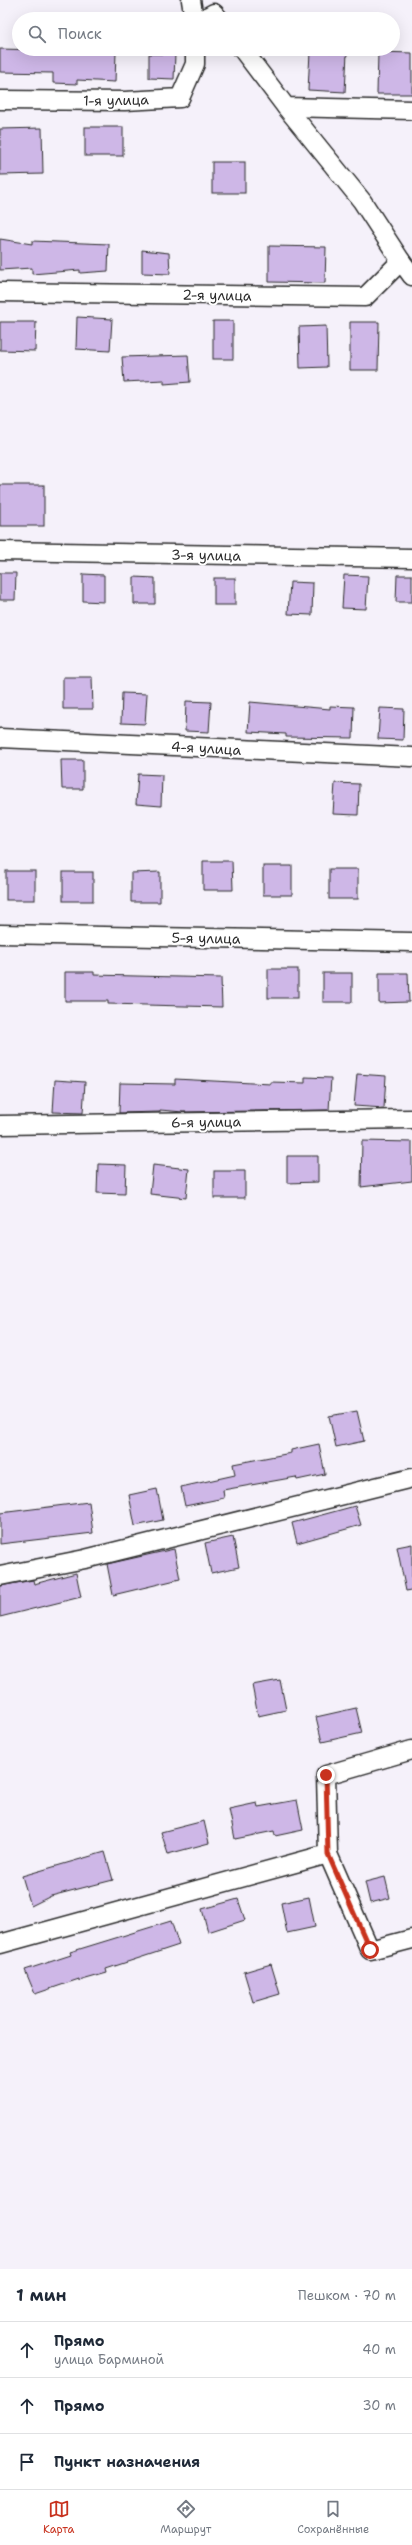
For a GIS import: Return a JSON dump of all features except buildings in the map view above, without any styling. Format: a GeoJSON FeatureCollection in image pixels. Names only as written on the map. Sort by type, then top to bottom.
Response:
{"type":"FeatureCollection","features":[{"type":"Feature","properties":{"kind":"street"},"geometry":{"type":"LineString","coordinates":[[191,0],[193,12]]}},
{"type":"Feature","properties":{"kind":"street","name":"1-я улица"},"geometry":{"type":"LineString","coordinates":[[0,100],[125,101],[180,98],[195,64],[195,56]]}},
{"type":"Feature","properties":{"kind":"street"},"geometry":{"type":"LineString","coordinates":[[247,56],[286,107],[362,201],[412,276]]}},
{"type":"Feature","properties":{"kind":"street"},"geometry":{"type":"LineString","coordinates":[[286,107],[412,110]]}},
{"type":"Feature","properties":{"kind":"street","name":"2-я улица"},"geometry":{"type":"LineString","coordinates":[[0,292],[365,297],[401,261]]}},
{"type":"Feature","properties":{"kind":"street","name":"3-я улица"},"geometry":{"type":"LineString","coordinates":[[0,551],[412,558]]}},
{"type":"Feature","properties":{"kind":"street","name":"4-я улица"},"geometry":{"type":"LineString","coordinates":[[0,738],[412,757]]}},
{"type":"Feature","properties":{"kind":"street","name":"5-я улица"},"geometry":{"type":"LineString","coordinates":[[0,934],[412,942]]}},
{"type":"Feature","properties":{"kind":"street","name":"6-я улица"},"geometry":{"type":"LineString","coordinates":[[0,1125],[412,1119]]}},
{"type":"Feature","properties":{"kind":"street"},"geometry":{"type":"LineString","coordinates":[[0,1576],[85,1559],[412,1478]]}},
{"type":"Feature","properties":{"kind":"street"},"geometry":{"type":"LineString","coordinates":[[412,1750],[326,1775],[328,1854],[370,1950],[412,1939]]}},
{"type":"Feature","properties":{"kind":"street"},"geometry":{"type":"LineString","coordinates":[[0,1944],[328,1854]]}},
{"type":"Feature","properties":{"kind":"route"},"geometry":{"type":"LineString","coordinates":[[326,1775],[328,1854],[370,1950]]}}]}
